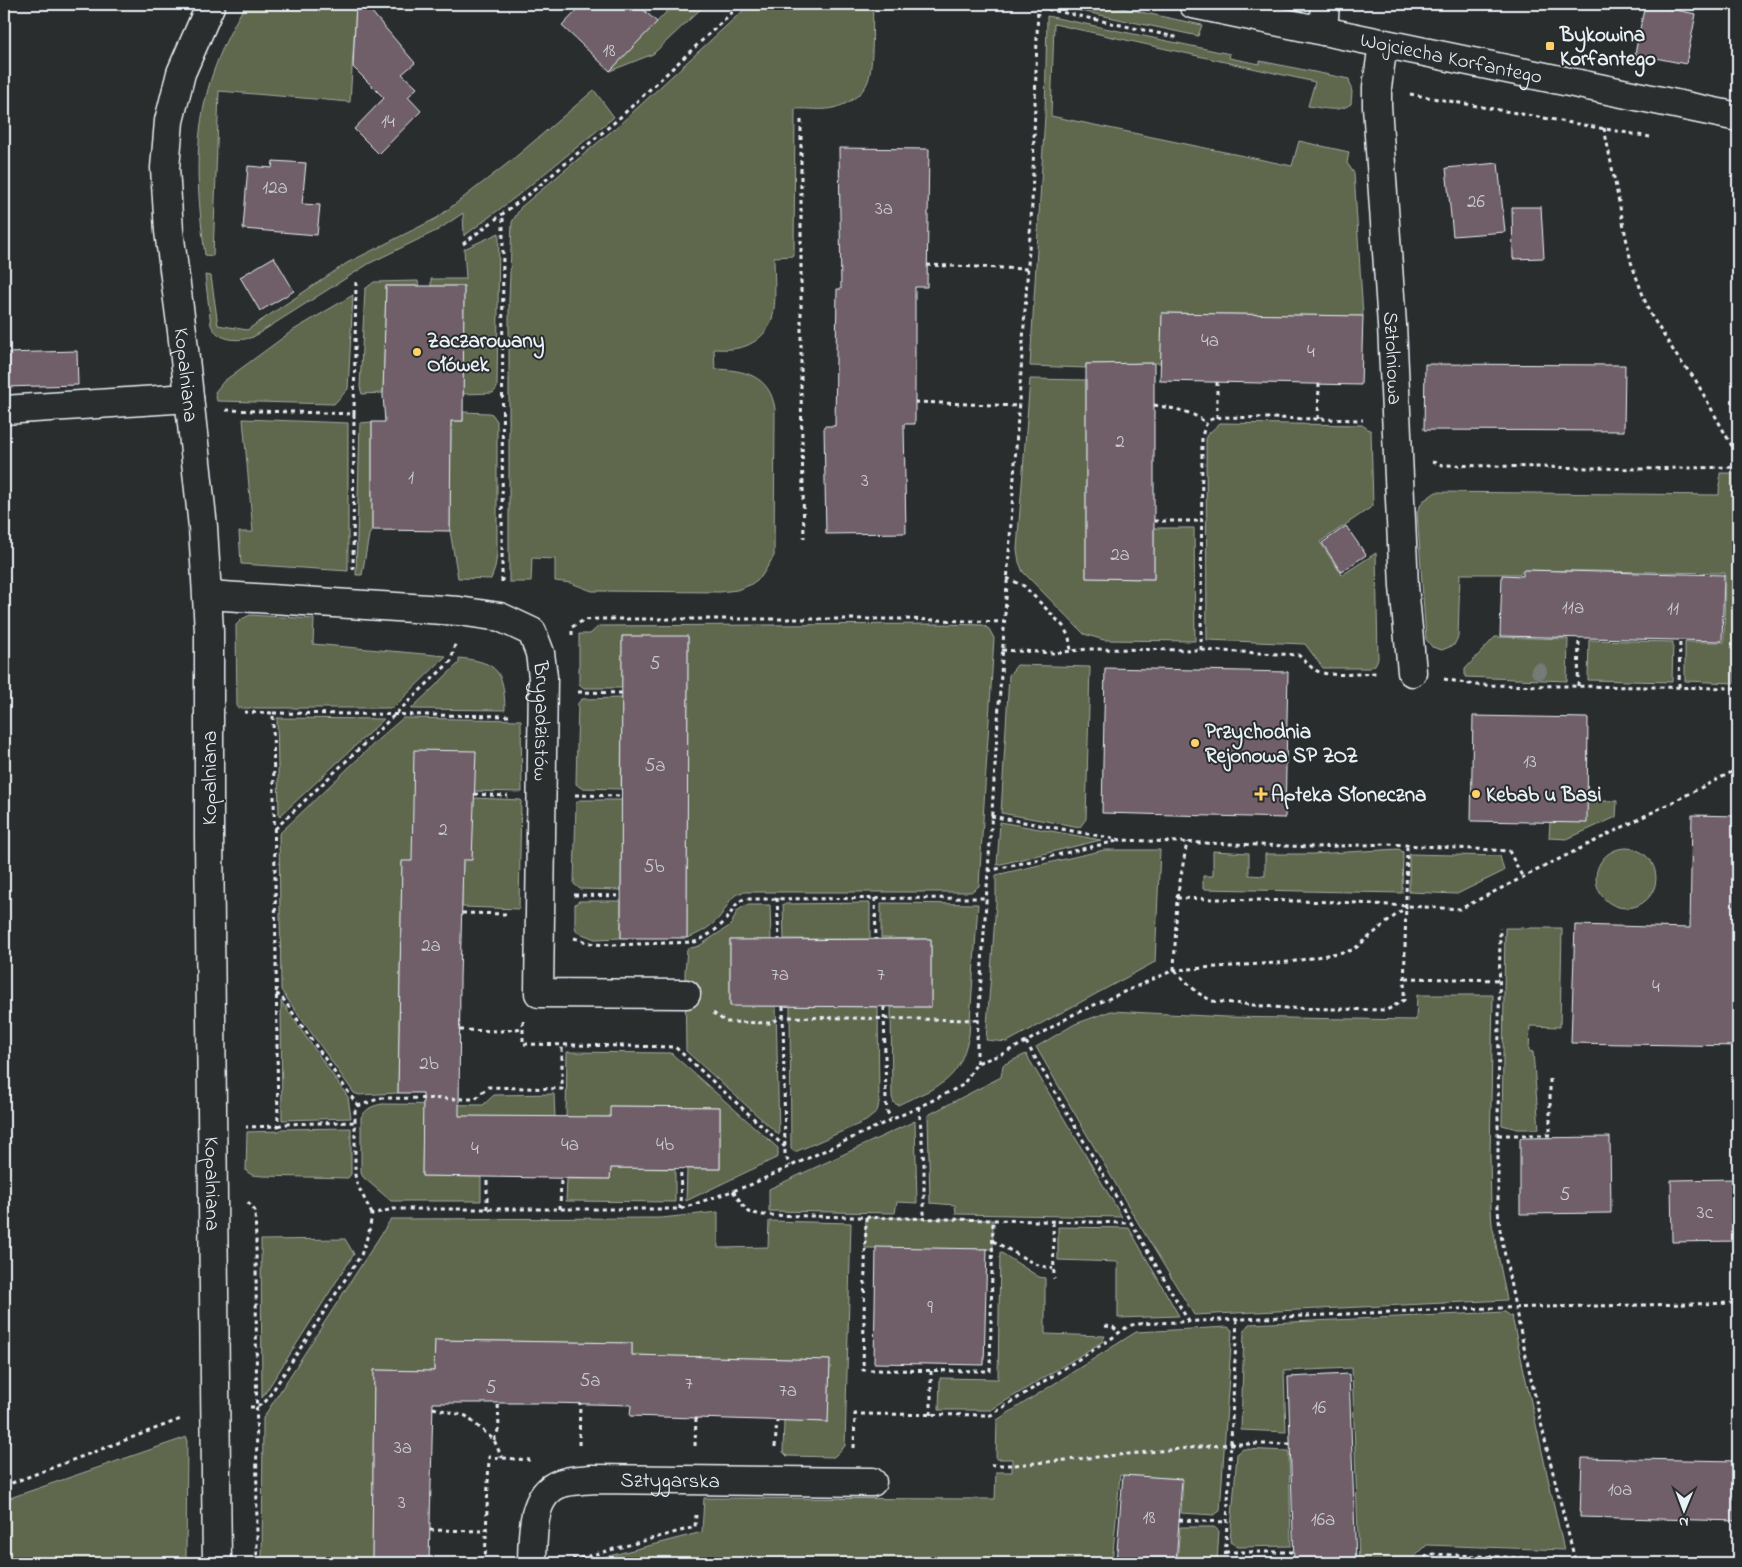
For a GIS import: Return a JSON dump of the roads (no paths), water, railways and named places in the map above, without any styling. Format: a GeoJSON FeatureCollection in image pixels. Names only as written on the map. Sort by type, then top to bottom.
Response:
{"type":"FeatureCollection","features":[{"type":"Feature","properties":{"kind":"street","name":"Kopalniana"},"geometry":{"type":"LineString","coordinates":[[211,4],[181,73],[170,121],[164,168],[169,231],[203,527],[208,595],[217,1563]]}},
{"type":"Feature","properties":{"kind":"street","name":"Wojciecha Korfantego"},"geometry":{"type":"LineString","coordinates":[[1193,4],[1738,117]]}},
{"type":"Feature","properties":{"kind":"street"},"geometry":{"type":"LineString","coordinates":[[1323,31],[1325,4]]}},
{"type":"Feature","properties":{"kind":"street","name":"Sztolniowa"},"geometry":{"type":"LineString","coordinates":[[1383,44],[1376,87],[1392,325],[1404,576],[1412,672]]}},
{"type":"Feature","properties":{"kind":"street"},"geometry":{"type":"LineString","coordinates":[[4,410],[190,404]]}},
{"type":"Feature","properties":{"kind":"street","name":"Brygadzistów"},"geometry":{"type":"LineString","coordinates":[[208,595],[459,611],[500,618],[532,632],[540,653],[544,677],[539,993],[686,994]]}},
{"type":"Feature","properties":{"kind":"street","name":"Sztygarska"},"geometry":{"type":"LineString","coordinates":[[532,1563],[533,1529],[538,1507],[546,1491],[564,1482],[593,1479],[872,1482]]}},
{"type":"Feature","properties":{"kind":"place","name":"Bykowina Korfantego"},"geometry":{"type":"Point","coordinates":[1550,46]}},
{"type":"Feature","properties":{"kind":"place","name":"Zaczarowany Ołówek"},"geometry":{"type":"Point","coordinates":[417,352]}},
{"type":"Feature","properties":{"kind":"place","name":"Przychodnia Rejonowa SP ZOZ"},"geometry":{"type":"Point","coordinates":[1195,743]}},
{"type":"Feature","properties":{"kind":"place","name":"Apteka Słoneczna"},"geometry":{"type":"Point","coordinates":[1261,794]}},
{"type":"Feature","properties":{"kind":"place","name":"Kebab u Basi"},"geometry":{"type":"Point","coordinates":[1476,794]}}]}
